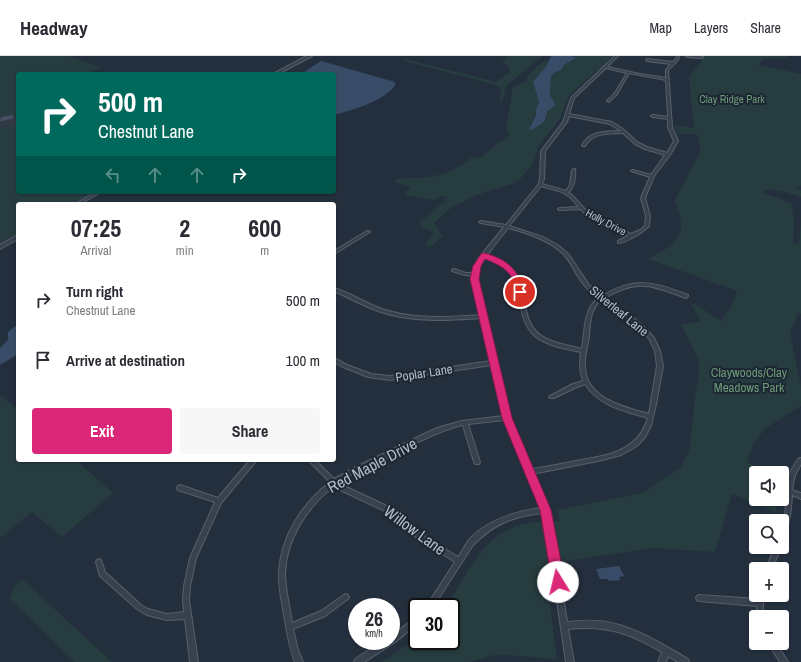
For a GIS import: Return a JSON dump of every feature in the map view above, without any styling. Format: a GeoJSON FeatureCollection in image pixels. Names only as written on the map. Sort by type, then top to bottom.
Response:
{"type":"FeatureCollection","features":[{"type":"Feature","properties":{"kind":"street"},"geometry":{"type":"LineString","coordinates":[[279,72],[310,56]]}},
{"type":"Feature","properties":{"kind":"street"},"geometry":{"type":"LineString","coordinates":[[570,662],[566,626],[546,510],[507,418],[493,363],[475,275],[477,266],[484,255],[540,184],[543,151],[565,122],[573,98],[617,56]]}},
{"type":"Feature","properties":{"kind":"street"},"geometry":{"type":"LineString","coordinates":[[619,242],[632,236],[646,226],[648,221],[643,198],[652,176],[668,155],[676,141],[670,127],[667,70],[678,56]]}},
{"type":"Feature","properties":{"kind":"street"},"geometry":{"type":"LineString","coordinates":[[687,56],[702,57]]}},
{"type":"Feature","properties":{"kind":"street"},"geometry":{"type":"LineString","coordinates":[[647,60],[673,63]]}},
{"type":"Feature","properties":{"kind":"street"},"geometry":{"type":"LineString","coordinates":[[605,67],[628,73],[667,78]]}},
{"type":"Feature","properties":{"kind":"street"},"geometry":{"type":"LineString","coordinates":[[609,101],[616,93],[628,73]]}},
{"type":"Feature","properties":{"kind":"street"},"geometry":{"type":"LineString","coordinates":[[567,115],[611,123],[636,143],[668,155]]}},
{"type":"Feature","properties":{"kind":"street"},"geometry":{"type":"LineString","coordinates":[[653,116],[670,118]]}},
{"type":"Feature","properties":{"kind":"street"},"geometry":{"type":"LineString","coordinates":[[584,144],[585,140],[592,136],[624,132]]}},
{"type":"Feature","properties":{"kind":"street"},"geometry":{"type":"LineString","coordinates":[[566,193],[571,189],[573,184],[574,170]]}},
{"type":"Feature","properties":{"kind":"street"},"geometry":{"type":"LineString","coordinates":[[633,171],[652,176]]}},
{"type":"Feature","properties":{"kind":"street","name":"Holly Drive"},"geometry":{"type":"LineString","coordinates":[[540,184],[566,193],[571,196],[580,208],[588,215],[632,236]]}},
{"type":"Feature","properties":{"kind":"street"},"geometry":{"type":"LineString","coordinates":[[81,202],[95,194]]}},
{"type":"Feature","properties":{"kind":"street","name":"Holly Drive"},"geometry":{"type":"LineString","coordinates":[[560,209],[580,208]]}},
{"type":"Feature","properties":{"kind":"street","name":"Silverleaf Lane"},"geometry":{"type":"LineString","coordinates":[[481,222],[496,223],[547,241],[559,247],[570,258],[587,286],[642,326],[656,345],[660,359],[660,366],[648,425],[640,439],[621,452],[608,457],[530,472]]}},
{"type":"Feature","properties":{"kind":"street"},"geometry":{"type":"LineString","coordinates":[[336,252],[368,232]]}},
{"type":"Feature","properties":{"kind":"street"},"geometry":{"type":"LineString","coordinates":[[0,247],[16,238]]}},
{"type":"Feature","properties":{"kind":"street"},"geometry":{"type":"LineString","coordinates":[[484,255],[503,264],[514,274],[526,320],[532,330],[550,342],[584,351]]}},
{"type":"Feature","properties":{"kind":"street"},"geometry":{"type":"LineString","coordinates":[[454,270],[465,274],[475,275]]}},
{"type":"Feature","properties":{"kind":"street"},"geometry":{"type":"LineString","coordinates":[[650,416],[609,402],[596,394],[586,382],[582,370],[592,310],[597,301],[621,287],[639,284],[655,285],[686,296]]}},
{"type":"Feature","properties":{"kind":"street"},"geometry":{"type":"LineString","coordinates":[[336,290],[372,307],[399,315],[418,318],[446,319],[483,316]]}},
{"type":"Feature","properties":{"kind":"street","name":"Poplar Lane"},"geometry":{"type":"LineString","coordinates":[[336,361],[364,374],[390,378],[493,363]]}},
{"type":"Feature","properties":{"kind":"street"},"geometry":{"type":"LineString","coordinates":[[552,397],[575,385],[586,382]]}},
{"type":"Feature","properties":{"kind":"street","name":"Red Maple Drive"},"geometry":{"type":"LineString","coordinates":[[299,662],[294,648],[282,585],[282,572],[286,548],[306,510],[323,490],[333,483],[440,430],[464,424],[507,418]]}},
{"type":"Feature","properties":{"kind":"street"},"geometry":{"type":"LineString","coordinates":[[464,424],[477,462]]}},
{"type":"Feature","properties":{"kind":"street"},"geometry":{"type":"LineString","coordinates":[[789,488],[792,474],[801,460]]}},
{"type":"Feature","properties":{"kind":"street"},"geometry":{"type":"LineString","coordinates":[[194,662],[188,615],[187,586],[189,571],[197,547],[219,501],[252,462]]}},
{"type":"Feature","properties":{"kind":"street","name":"Willow Lane"},"geometry":{"type":"LineString","coordinates":[[313,462],[333,483],[389,510],[419,536],[459,561]]}},
{"type":"Feature","properties":{"kind":"street"},"geometry":{"type":"LineString","coordinates":[[180,488],[219,501]]}},
{"type":"Feature","properties":{"kind":"street"},"geometry":{"type":"LineString","coordinates":[[789,492],[801,496]]}},
{"type":"Feature","properties":{"kind":"street"},"geometry":{"type":"LineString","coordinates":[[435,598],[471,543],[479,534],[498,521],[517,514],[546,510]]}},
{"type":"Feature","properties":{"kind":"street"},"geometry":{"type":"LineString","coordinates":[[100,562],[102,574],[139,607],[147,612],[167,617],[188,615]]}},
{"type":"Feature","properties":{"kind":"street"},"geometry":{"type":"LineString","coordinates":[[290,627],[314,619],[346,597]]}},
{"type":"Feature","properties":{"kind":"street"},"geometry":{"type":"LineString","coordinates":[[699,598],[760,603],[760,610]]}},
{"type":"Feature","properties":{"kind":"street"},"geometry":{"type":"LineString","coordinates":[[566,626],[588,624],[607,626],[634,633],[685,662]]}},
{"type":"Feature","properties":{"kind":"street"},"geometry":{"type":"LineString","coordinates":[[358,662],[375,650]]}},
{"type":"Feature","properties":{"kind":"street"},"geometry":{"type":"LineString","coordinates":[[776,650],[784,662]]}},
{"type":"Feature","properties":{"kind":"street"},"geometry":{"type":"LineString","coordinates":[[662,662],[666,651]]}},
{"type":"Feature","properties":{"kind":"green space"},"geometry":{"type":"Polygon","coordinates":[[[0,56],[68,56],[101,67],[90,72],[16,72],[16,194],[90,194],[76,202],[16,202],[16,235],[0,243],[0,56]]]}},
{"type":"Feature","properties":{"kind":"green space"},"geometry":{"type":"Polygon","coordinates":[[[507,56],[543,56],[508,84],[500,104],[501,88],[496,85],[404,61],[405,59],[496,82],[510,72],[509,67],[502,62],[507,56]]]}},
{"type":"Feature","properties":{"kind":"green space"},"geometry":{"type":"Polygon","coordinates":[[[572,56],[613,56],[569,95],[560,119],[538,147],[534,162],[521,178],[515,183],[473,196],[464,202],[454,205],[434,223],[443,236],[429,248],[426,243],[434,232],[424,229],[420,225],[420,222],[448,198],[441,196],[434,200],[404,195],[410,187],[395,182],[396,180],[405,178],[421,178],[448,172],[461,166],[471,158],[482,157],[500,141],[508,138],[509,133],[506,129],[512,92],[511,89],[526,81],[537,66],[546,61],[550,61],[533,82],[539,102],[536,114],[530,125],[547,118],[547,111],[555,104],[550,95],[551,76],[561,70],[564,65],[574,60],[575,57],[572,56]]]}},
{"type":"Feature","properties":{"kind":"green space"},"geometry":{"type":"Polygon","coordinates":[[[702,56],[787,56],[787,58],[763,59],[759,65],[801,74],[801,186],[796,188],[801,190],[801,197],[776,190],[767,190],[763,192],[764,194],[779,198],[791,204],[794,220],[793,242],[796,244],[799,244],[801,221],[801,314],[798,313],[790,333],[801,386],[801,406],[766,428],[754,442],[747,462],[754,466],[749,466],[749,501],[732,494],[715,552],[653,548],[545,563],[557,660],[522,656],[494,655],[470,662],[382,662],[408,644],[408,650],[460,650],[460,598],[451,598],[480,552],[503,532],[517,526],[535,522],[560,521],[557,510],[642,493],[680,468],[689,452],[699,376],[699,360],[681,324],[701,322],[691,304],[695,304],[721,321],[731,307],[737,291],[648,259],[671,245],[676,240],[681,229],[681,219],[675,200],[701,150],[697,134],[678,134],[674,125],[694,128],[689,77],[701,62],[702,56]]]}},
{"type":"Feature","properties":{"kind":"green space"},"geometry":{"type":"Polygon","coordinates":[[[0,395],[16,408],[16,462],[78,462],[113,493],[62,537],[32,512],[0,538],[0,395]]]}},
{"type":"Feature","properties":{"kind":"green space"},"geometry":{"type":"Polygon","coordinates":[[[761,506],[776,506],[776,512],[761,506]]]}},
{"type":"Feature","properties":{"kind":"green space"},"geometry":{"type":"Polygon","coordinates":[[[22,579],[112,662],[75,662],[10,599],[14,587],[22,579]]]}},
{"type":"Feature","properties":{"kind":"water"},"geometry":{"type":"Polygon","coordinates":[[[551,56],[572,56],[576,58],[564,65],[561,70],[551,76],[550,95],[555,106],[547,111],[546,118],[543,123],[531,130],[529,129],[536,115],[536,109],[539,102],[533,82],[547,65],[551,56]]]}},
{"type":"Feature","properties":{"kind":"water"},"geometry":{"type":"Polygon","coordinates":[[[321,61],[395,82],[395,85],[384,96],[368,104],[336,114],[336,72],[304,72],[321,61]]]}},
{"type":"Feature","properties":{"kind":"water"},"geometry":{"type":"Polygon","coordinates":[[[16,326],[16,355],[0,365],[0,348],[8,340],[8,332],[16,326]]]}},
{"type":"Feature","properties":{"kind":"water"},"geometry":{"type":"Polygon","coordinates":[[[619,566],[624,576],[619,577],[620,580],[609,581],[607,579],[600,579],[596,569],[619,566]]]}},
{"type":"Feature","properties":{"kind":"building"},"geometry":{"type":"Polygon","coordinates":[[[13,114],[14,119],[0,122],[0,117],[13,114]]]}},
{"type":"Feature","properties":{"kind":"route"},"geometry":{"type":"LineString","coordinates":[[520,292],[514,274],[508,267],[484,255],[477,266],[474,279],[493,363],[507,418],[546,510],[558,582]]}},
{"type":"Feature","properties":{"kind":"park label","name":"Clay Ridge Park"},"geometry":{"type":"Point","coordinates":[732,99]}},
{"type":"Feature","properties":{"kind":"park label","name":"Claywoods/Clay Meadows Park"},"geometry":{"type":"Point","coordinates":[749,380]}}]}
